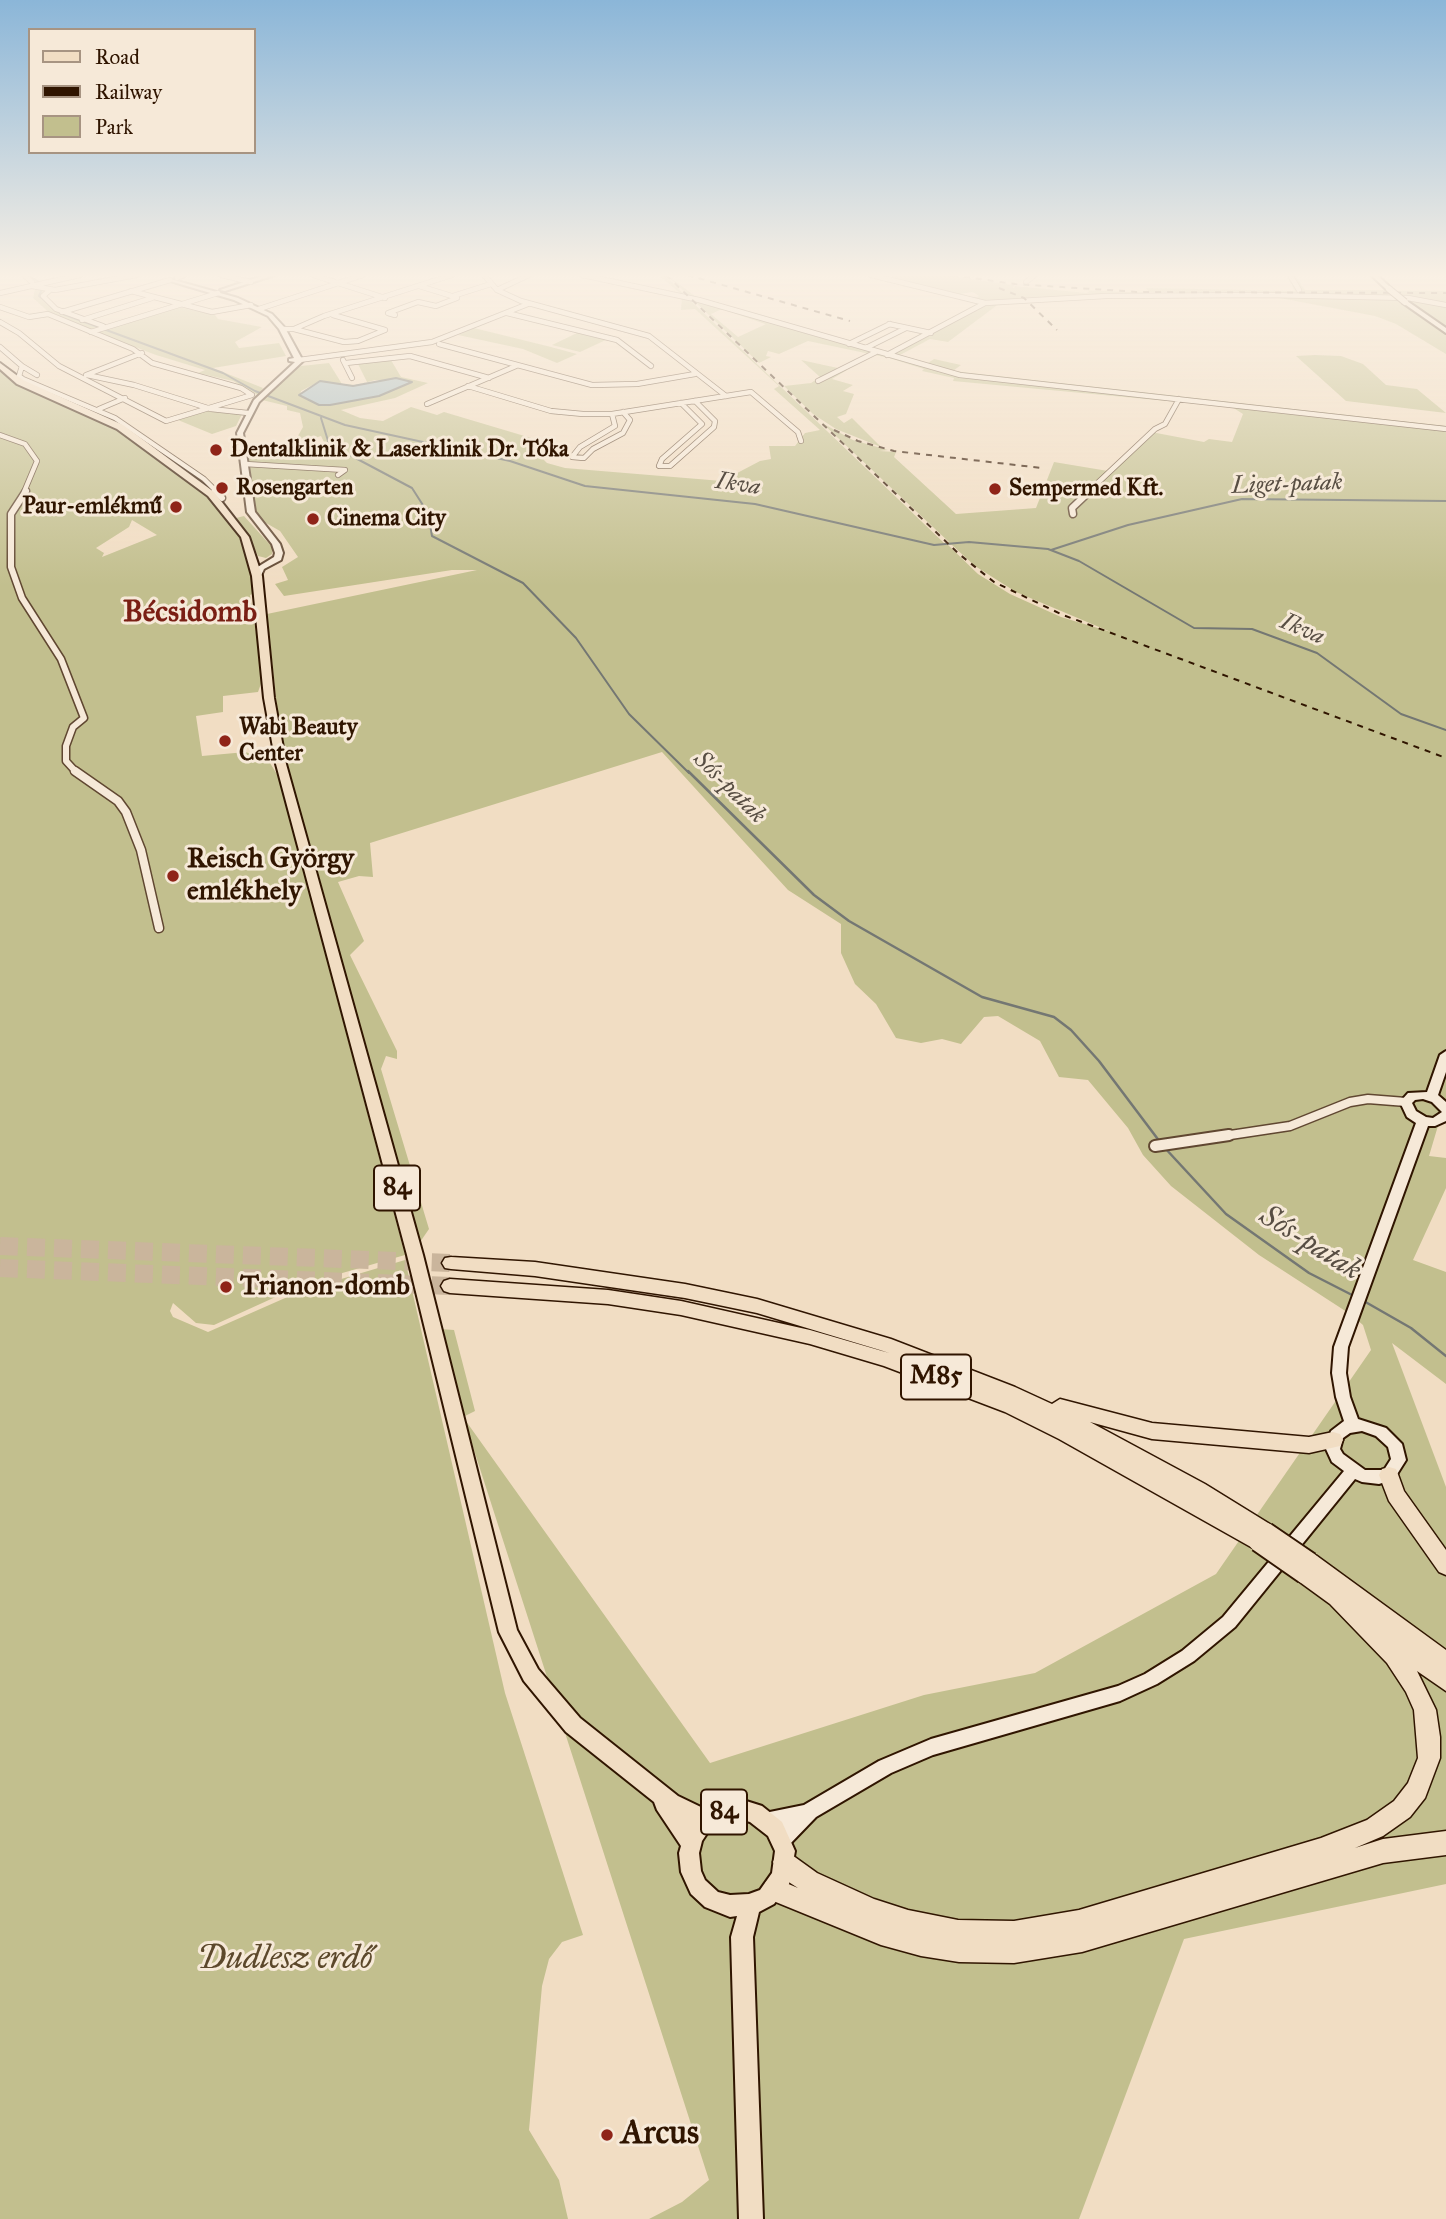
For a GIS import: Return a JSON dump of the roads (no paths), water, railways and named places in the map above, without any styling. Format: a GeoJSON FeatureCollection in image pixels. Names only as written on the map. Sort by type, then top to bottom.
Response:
{"type":"FeatureCollection","features":[{"type":"Feature","properties":{"kind":"highway","name":"M85"},"geometry":{"type":"LineString","coordinates":[[451,1263],[613,1279],[757,1306],[885,1344],[1007,1392],[1126,1451],[1262,1537],[1446,1663]]}},
{"type":"Feature","properties":{"kind":"highway","name":"M85"},"geometry":{"type":"LineString","coordinates":[[450,1286],[595,1296],[681,1308],[810,1337],[888,1360],[1000,1402],[1066,1433],[1262,1537]]}},
{"type":"Feature","properties":{"kind":"highway"},"geometry":{"type":"LineString","coordinates":[[1007,1392],[1090,1418],[1152,1431],[1309,1445],[1333,1440]]}},
{"type":"Feature","properties":{"kind":"highway"},"geometry":{"type":"LineString","coordinates":[[1389,1475],[1396,1495],[1446,1566]]}},
{"type":"Feature","properties":{"kind":"highway","name":"M85"},"geometry":{"type":"LineString","coordinates":[[1307,1568],[1337,1597],[1446,1681]]}},
{"type":"Feature","properties":{"kind":"highway"},"geometry":{"type":"LineString","coordinates":[[783,1851],[792,1871],[871,1910],[908,1922],[958,1932],[1014,1933],[1092,1918],[1321,1850],[1375,1828],[1402,1809],[1417,1790],[1429,1758],[1425,1710],[1402,1666],[1337,1597]]}},
{"type":"Feature","properties":{"kind":"highway"},"geometry":{"type":"LineString","coordinates":[[774,1890],[881,1933],[921,1944],[959,1950],[1014,1951],[1082,1940],[1382,1851],[1446,1843]]}},
{"type":"Feature","properties":{"kind":"main road","name":"84"},"geometry":{"type":"LineString","coordinates":[[16,379],[114,423],[197,482],[238,525],[253,559],[257,576],[269,698],[281,764],[415,1255],[508,1632],[531,1675],[550,1701],[573,1725],[651,1789],[683,1811],[706,1820]]}},
{"type":"Feature","properties":{"kind":"main road"},"geometry":{"type":"LineString","coordinates":[[248,413],[277,379]]}},
{"type":"Feature","properties":{"kind":"main road"},"geometry":{"type":"LineString","coordinates":[[245,464],[251,512],[278,547],[279,553],[279,556],[260,568],[257,576]]}},
{"type":"Feature","properties":{"kind":"main road"},"geometry":{"type":"LineString","coordinates":[[253,559],[269,561]]}},
{"type":"Feature","properties":{"kind":"main road"},"geometry":{"type":"LineString","coordinates":[[1431,1097],[1446,1055]]}},
{"type":"Feature","properties":{"kind":"main road"},"geometry":{"type":"LineString","coordinates":[[1406,1102],[1411,1114],[1423,1121],[1435,1122],[1446,1115]]}},
{"type":"Feature","properties":{"kind":"main road"},"geometry":{"type":"LineString","coordinates":[[1353,1425],[1343,1397],[1339,1373],[1341,1347],[1423,1121]]}},
{"type":"Feature","properties":{"kind":"main road"},"geometry":{"type":"LineString","coordinates":[[1353,1425],[1372,1427],[1395,1444],[1399,1460],[1389,1475],[1371,1478],[1352,1472],[1337,1458],[1333,1440],[1340,1430],[1353,1425]]}},
{"type":"Feature","properties":{"kind":"main road"},"geometry":{"type":"LineString","coordinates":[[766,1820],[810,1811],[885,1767],[931,1746],[1120,1693],[1179,1661],[1208,1642],[1229,1622],[1352,1472]]}},
{"type":"Feature","properties":{"kind":"main road","name":"84"},"geometry":{"type":"LineString","coordinates":[[651,1789],[682,1827],[691,1843]]}},
{"type":"Feature","properties":{"kind":"main road","name":"84"},"geometry":{"type":"LineString","coordinates":[[740,1906],[712,1900],[698,1887],[689,1864],[691,1843],[706,1820],[717,1814],[743,1810],[766,1820],[783,1851]]}},
{"type":"Feature","properties":{"kind":"main road"},"geometry":{"type":"LineString","coordinates":[[751,2219],[740,1906],[774,1890],[783,1851],[810,1811]]}},
{"type":"Feature","properties":{"kind":"street"},"geometry":{"type":"LineString","coordinates":[[22,379],[99,410],[204,479],[222,498]]}},
{"type":"Feature","properties":{"kind":"street"},"geometry":{"type":"LineString","coordinates":[[88,379],[144,407],[145,411],[173,421],[251,397],[241,388],[207,379]]}},
{"type":"Feature","properties":{"kind":"street"},"geometry":{"type":"LineString","coordinates":[[103,379],[211,409],[248,413],[240,433],[245,464],[345,470],[338,475]]}},
{"type":"Feature","properties":{"kind":"street"},"geometry":{"type":"LineString","coordinates":[[428,404],[488,379]]}},
{"type":"Feature","properties":{"kind":"street"},"geometry":{"type":"LineString","coordinates":[[571,379],[603,386],[668,379]]}},
{"type":"Feature","properties":{"kind":"street"},"geometry":{"type":"LineString","coordinates":[[705,379],[726,396]]}},
{"type":"Feature","properties":{"kind":"street"},"geometry":{"type":"LineString","coordinates":[[818,381],[823,379]]}},
{"type":"Feature","properties":{"kind":"street"},"geometry":{"type":"LineString","coordinates":[[989,379],[1446,429]]}},
{"type":"Feature","properties":{"kind":"street"},"geometry":{"type":"LineString","coordinates":[[97,385],[114,380]]}},
{"type":"Feature","properties":{"kind":"street"},"geometry":{"type":"LineString","coordinates":[[468,386],[551,411],[612,414],[751,392],[798,432],[801,441]]}},
{"type":"Feature","properties":{"kind":"street"},"geometry":{"type":"LineString","coordinates":[[99,410],[125,398]]}},
{"type":"Feature","properties":{"kind":"street"},"geometry":{"type":"LineString","coordinates":[[1073,514],[1072,508],[1155,429],[1165,424],[1175,411],[1179,399]]}},
{"type":"Feature","properties":{"kind":"street"},"geometry":{"type":"LineString","coordinates":[[681,403],[702,424],[662,459],[658,465],[662,467],[670,466],[714,427],[715,421],[695,401]]}},
{"type":"Feature","properties":{"kind":"street"},"geometry":{"type":"LineString","coordinates":[[612,414],[615,426],[580,447],[572,457],[584,458],[593,449],[626,430],[631,420],[623,412]]}},
{"type":"Feature","properties":{"kind":"street"},"geometry":{"type":"LineString","coordinates":[[0,435],[24,444],[37,461],[32,480],[11,514],[9,549],[11,567],[22,598],[61,659],[84,719],[73,727],[66,746],[66,761],[81,778],[118,801],[126,812],[141,850],[159,928]]}},
{"type":"Feature","properties":{"kind":"street"},"geometry":{"type":"LineString","coordinates":[[246,474],[251,468],[261,465]]}},
{"type":"Feature","properties":{"kind":"street"},"geometry":{"type":"LineString","coordinates":[[1155,1146],[1290,1126],[1350,1102],[1368,1099],[1406,1102],[1417,1095],[1431,1097],[1446,1109]]}},
{"type":"Feature","properties":{"kind":"water"},"geometry":{"type":"Polygon","coordinates":[[[393,379],[412,382],[379,396],[330,405],[319,405],[299,395],[320,381],[353,386],[393,379]]]}},
{"type":"Feature","properties":{"kind":"waterway","name":"Ikva"},"geometry":{"type":"LineString","coordinates":[[233,379],[255,391],[345,425],[510,461],[585,486],[755,504],[934,545],[969,542],[1048,549],[1079,561],[1194,628],[1252,629],[1317,653],[1401,714],[1446,730]]}},
{"type":"Feature","properties":{"kind":"waterway","name":"Sós-patak"},"geometry":{"type":"LineString","coordinates":[[321,418],[329,444],[412,488],[428,513],[432,536],[523,583],[576,638],[629,714],[689,773]]}},
{"type":"Feature","properties":{"kind":"waterway","name":"Liget-patak"},"geometry":{"type":"LineString","coordinates":[[1051,550],[1128,525],[1242,499],[1446,501]]}},
{"type":"Feature","properties":{"kind":"waterway","name":"Sós-patak"},"geometry":{"type":"LineString","coordinates":[[688,771],[814,895],[849,921],[982,997],[1054,1017],[1071,1030],[1099,1061],[1160,1142]]}},
{"type":"Feature","properties":{"kind":"waterway","name":"Sós-patak"},"geometry":{"type":"LineString","coordinates":[[1164,1147],[1226,1214],[1309,1273],[1356,1297]]}},
{"type":"Feature","properties":{"kind":"waterway","name":"Sós-patak"},"geometry":{"type":"LineString","coordinates":[[1362,1300],[1411,1328],[1446,1356]]}},
{"type":"Feature","properties":{"kind":"tunnel"},"geometry":{"type":"LineString","coordinates":[[0,1246],[451,1263]]}},
{"type":"Feature","properties":{"kind":"tunnel"},"geometry":{"type":"LineString","coordinates":[[0,1268],[450,1286]]}},
{"type":"Feature","properties":{"kind":"railway"},"geometry":{"type":"LineString","coordinates":[[775,379],[959,554],[994,582],[1063,615],[1446,758]]}},
{"type":"Feature","properties":{"kind":"railway"},"geometry":{"type":"LineString","coordinates":[[834,430],[858,441],[894,451],[1042,468]]}},
{"type":"Feature","properties":{"kind":"place","name":"Dentalklinik & Laserklinik Dr. Tóka"},"geometry":{"type":"Point","coordinates":[216,450]}},
{"type":"Feature","properties":{"kind":"place","name":"Rosengarten"},"geometry":{"type":"Point","coordinates":[222,488]}},
{"type":"Feature","properties":{"kind":"place","name":"Sempermed Kft."},"geometry":{"type":"Point","coordinates":[995,489]}},
{"type":"Feature","properties":{"kind":"place","name":"Paur-emlékmű"},"geometry":{"type":"Point","coordinates":[176,507]}},
{"type":"Feature","properties":{"kind":"place","name":"Cinema City"},"geometry":{"type":"Point","coordinates":[313,519]}},
{"type":"Feature","properties":{"kind":"place","name":"Wabi Beauty Center"},"geometry":{"type":"Point","coordinates":[225,741]}},
{"type":"Feature","properties":{"kind":"place","name":"Reisch György emlékhely"},"geometry":{"type":"Point","coordinates":[173,876]}},
{"type":"Feature","properties":{"kind":"place","name":"Trianon-domb"},"geometry":{"type":"Point","coordinates":[226,1287]}},
{"type":"Feature","properties":{"kind":"place","name":"Arcus"},"geometry":{"type":"Point","coordinates":[607,2135]}},
{"type":"Feature","properties":{"kind":"district","name":"Bécsidomb"},"geometry":{"type":"Point","coordinates":[190,614]}},
{"type":"Feature","properties":{"kind":"park label","name":"Dudlesz erdő"},"geometry":{"type":"Point","coordinates":[285,1960]}}]}
